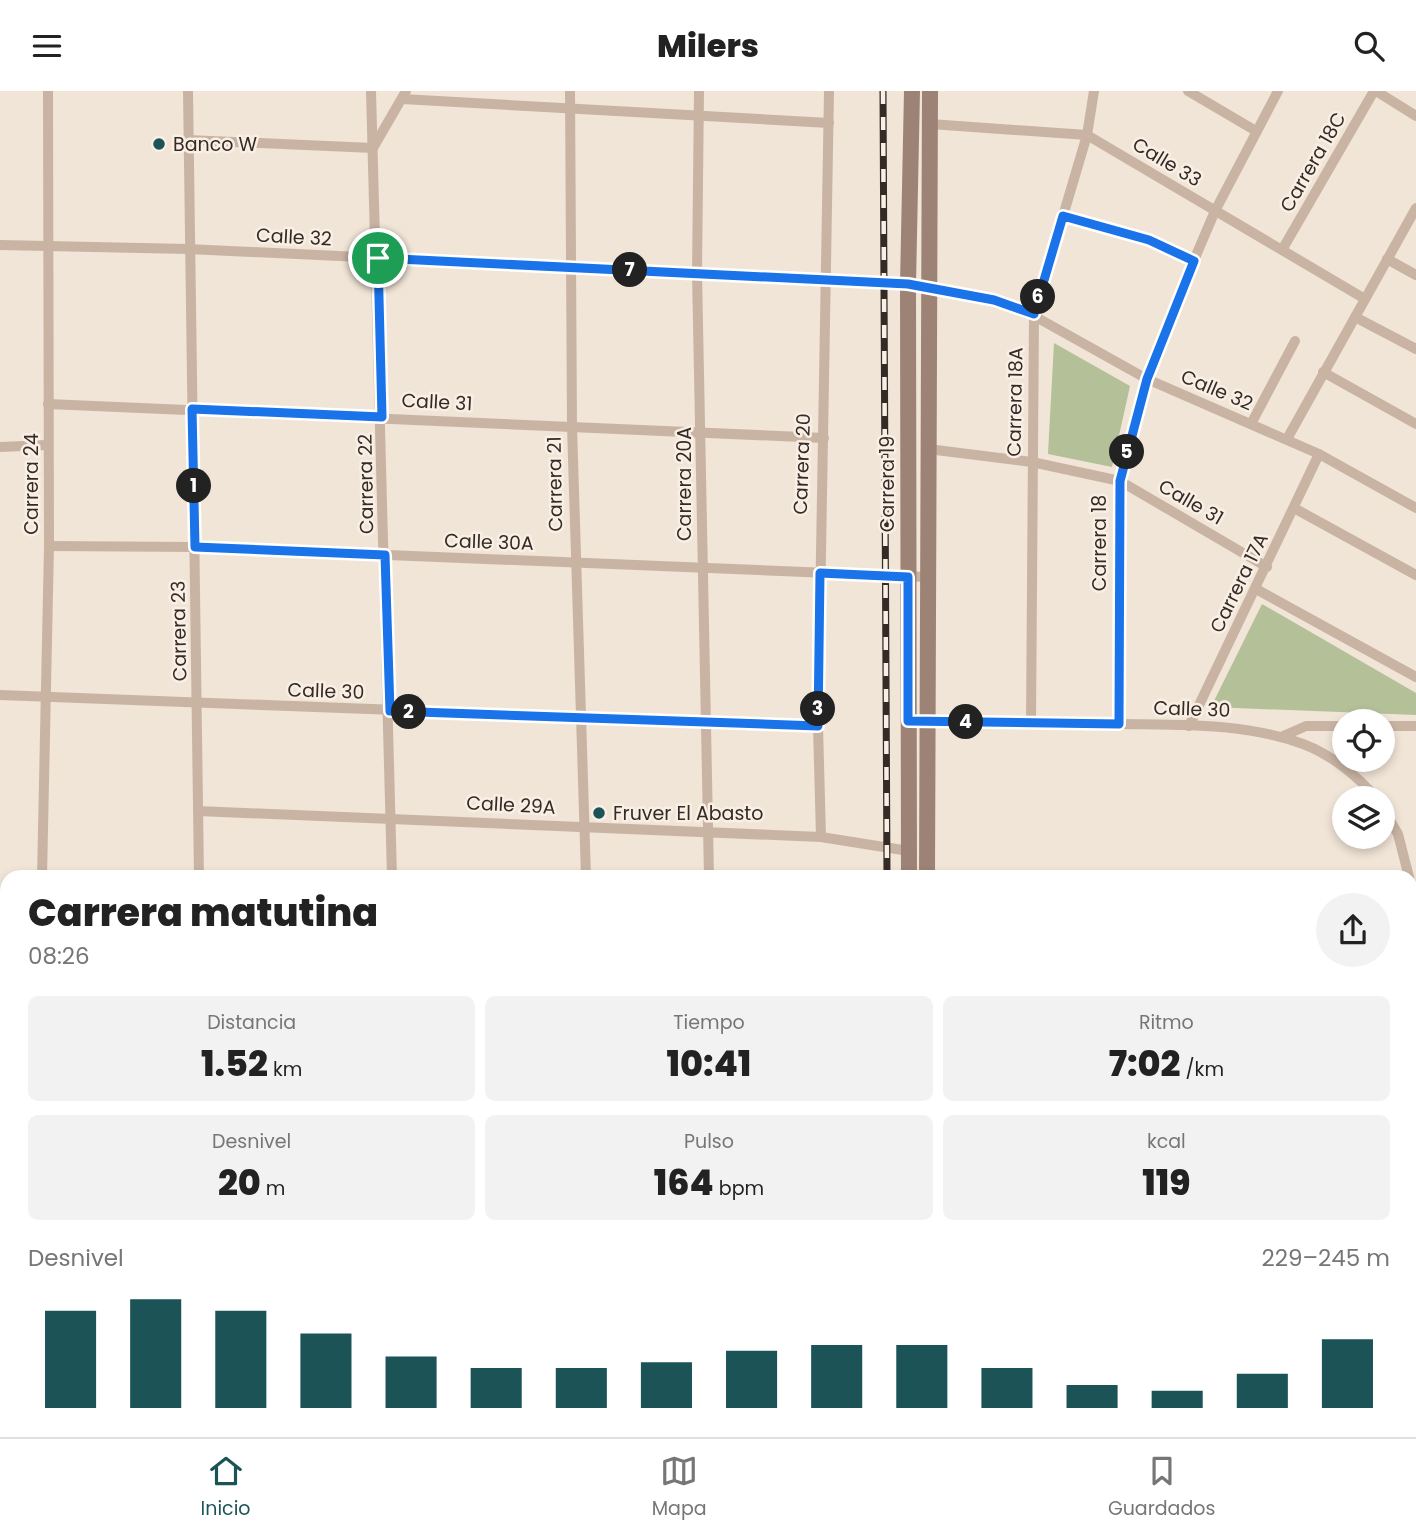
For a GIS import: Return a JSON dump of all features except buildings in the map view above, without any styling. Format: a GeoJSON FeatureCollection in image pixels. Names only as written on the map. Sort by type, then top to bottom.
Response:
{"type":"FeatureCollection","features":[{"type":"Feature","properties":{"kind":"main road","name":"Carrera 19"},"geometry":{"type":"LineString","coordinates":[[909,870],[908,284],[912,91]]}},
{"type":"Feature","properties":{"kind":"main road"},"geometry":{"type":"LineString","coordinates":[[928,870],[930,91]]}},
{"type":"Feature","properties":{"kind":"street","name":"Carrera 24"},"geometry":{"type":"LineString","coordinates":[[42,870],[49,546],[48,91]]}},
{"type":"Feature","properties":{"kind":"street","name":"Carrera 23"},"geometry":{"type":"LineString","coordinates":[[188,91],[188,249],[199,870]]}},
{"type":"Feature","properties":{"kind":"street","name":"Carrera 22"},"geometry":{"type":"LineString","coordinates":[[372,91],[393,818],[392,870]]}},
{"type":"Feature","properties":{"kind":"street","name":"Carrera 21"},"geometry":{"type":"LineString","coordinates":[[570,91],[572,426],[586,870]]}},
{"type":"Feature","properties":{"kind":"street","name":"Carrera 20A"},"geometry":{"type":"LineString","coordinates":[[699,91],[697,273],[709,870]]}},
{"type":"Feature","properties":{"kind":"street","name":"Carrera 20"},"geometry":{"type":"LineString","coordinates":[[821,837],[818,726],[828,279],[829,91]]}},
{"type":"Feature","properties":{"kind":"street","name":"Carrera 18A"},"geometry":{"type":"LineString","coordinates":[[1031,723],[1034,314],[1087,135],[1094,91]]}},
{"type":"Feature","properties":{"kind":"street"},"geometry":{"type":"LineString","coordinates":[[1188,91],[1256,131]]}},
{"type":"Feature","properties":{"kind":"street","name":"Carrera 18"},"geometry":{"type":"LineString","coordinates":[[1119,724],[1120,481],[1147,379],[1214,211],[1278,91]]}},
{"type":"Feature","properties":{"kind":"street"},"geometry":{"type":"LineString","coordinates":[[1375,91],[1416,116]]}},
{"type":"Feature","properties":{"kind":"street","name":"Carrera 18C"},"geometry":{"type":"LineString","coordinates":[[1282,250],[1375,91]]}},
{"type":"Feature","properties":{"kind":"street"},"geometry":{"type":"LineString","coordinates":[[188,140],[373,148],[404,95],[569,109],[829,123]]}},
{"type":"Feature","properties":{"kind":"street","name":"Calle 33"},"geometry":{"type":"LineString","coordinates":[[930,124],[1087,135],[1365,299]]}},
{"type":"Feature","properties":{"kind":"street"},"geometry":{"type":"LineString","coordinates":[[1287,439],[1416,208]]}},
{"type":"Feature","properties":{"kind":"street"},"geometry":{"type":"LineString","coordinates":[[1063,216],[1149,240],[1194,261]]}},
{"type":"Feature","properties":{"kind":"street","name":"Calle 32"},"geometry":{"type":"LineString","coordinates":[[0,246],[48,244],[188,249],[908,284],[994,300],[1034,314],[1147,379],[1319,454],[1416,508]]}},
{"type":"Feature","properties":{"kind":"street"},"geometry":{"type":"LineString","coordinates":[[1387,259],[1416,275]]}},
{"type":"Feature","properties":{"kind":"street"},"geometry":{"type":"LineString","coordinates":[[1354,317],[1416,349]]}},
{"type":"Feature","properties":{"kind":"street"},"geometry":{"type":"LineString","coordinates":[[1251,424],[1295,341]]}},
{"type":"Feature","properties":{"kind":"street"},"geometry":{"type":"LineString","coordinates":[[1323,372],[1416,424]]}},
{"type":"Feature","properties":{"kind":"street","name":"Calle 31"},"geometry":{"type":"LineString","coordinates":[[48,404],[824,438]]}},
{"type":"Feature","properties":{"kind":"street"},"geometry":{"type":"LineString","coordinates":[[0,447],[48,445]]}},
{"type":"Feature","properties":{"kind":"street","name":"Calle 31"},"geometry":{"type":"LineString","coordinates":[[928,449],[1032,462],[1120,481],[1267,567]]}},
{"type":"Feature","properties":{"kind":"street","name":"Carrera 17A"},"geometry":{"type":"LineString","coordinates":[[1189,726],[1319,454]]}},
{"type":"Feature","properties":{"kind":"street"},"geometry":{"type":"LineString","coordinates":[[1293,508],[1416,575]]}},
{"type":"Feature","properties":{"kind":"street","name":"Calle 30A"},"geometry":{"type":"LineString","coordinates":[[49,546],[195,547],[927,577]]}},
{"type":"Feature","properties":{"kind":"street"},"geometry":{"type":"LineString","coordinates":[[1256,589],[1416,677]]}},
{"type":"Feature","properties":{"kind":"street","name":"Calle 30"},"geometry":{"type":"LineString","coordinates":[[0,695],[818,726]]}},
{"type":"Feature","properties":{"kind":"street","name":"Calle 30"},"geometry":{"type":"LineString","coordinates":[[908,721],[1119,724],[1262,731],[1306,745],[1337,763],[1363,786]]}},
{"type":"Feature","properties":{"kind":"street"},"geometry":{"type":"LineString","coordinates":[[1281,737],[1306,726],[1332,726]]}},
{"type":"Feature","properties":{"kind":"street"},"geometry":{"type":"LineString","coordinates":[[1395,726],[1416,726]]}},
{"type":"Feature","properties":{"kind":"street","name":"Calle 29A"},"geometry":{"type":"LineString","coordinates":[[198,811],[821,837],[909,851]]}},
{"type":"Feature","properties":{"kind":"street"},"geometry":{"type":"LineString","coordinates":[[1395,829],[1407,870]]}},
{"type":"Feature","properties":{"kind":"green space"},"geometry":{"type":"Polygon","coordinates":[[[1054,343],[1130,386],[1112,467],[1048,454],[1054,343]]]}},
{"type":"Feature","properties":{"kind":"green space"},"geometry":{"type":"Polygon","coordinates":[[[1262,604],[1416,693],[1416,715],[1395,714],[1395,709],[1332,709],[1332,712],[1211,707],[1262,604]]]}},
{"type":"Feature","properties":{"kind":"railway"},"geometry":{"type":"LineString","coordinates":[[883,91],[887,870]]}},
{"type":"Feature","properties":{"kind":"place","name":"Banco W"},"geometry":{"type":"Point","coordinates":[159,144]}},
{"type":"Feature","properties":{"kind":"place","name":"Fruver El Abasto"},"geometry":{"type":"Point","coordinates":[599,813]}},
{"type":"Feature","properties":{"kind":"route"},"geometry":{"type":"LineString","coordinates":[[1063,216],[1149,240],[1194,261],[1147,379],[1120,481],[1119,724],[908,721],[908,577],[820,573],[818,726],[390,711],[385,555],[195,547],[192,409],[382,417],[378,258],[908,284],[994,300],[1034,314],[1063,216]]}}]}
